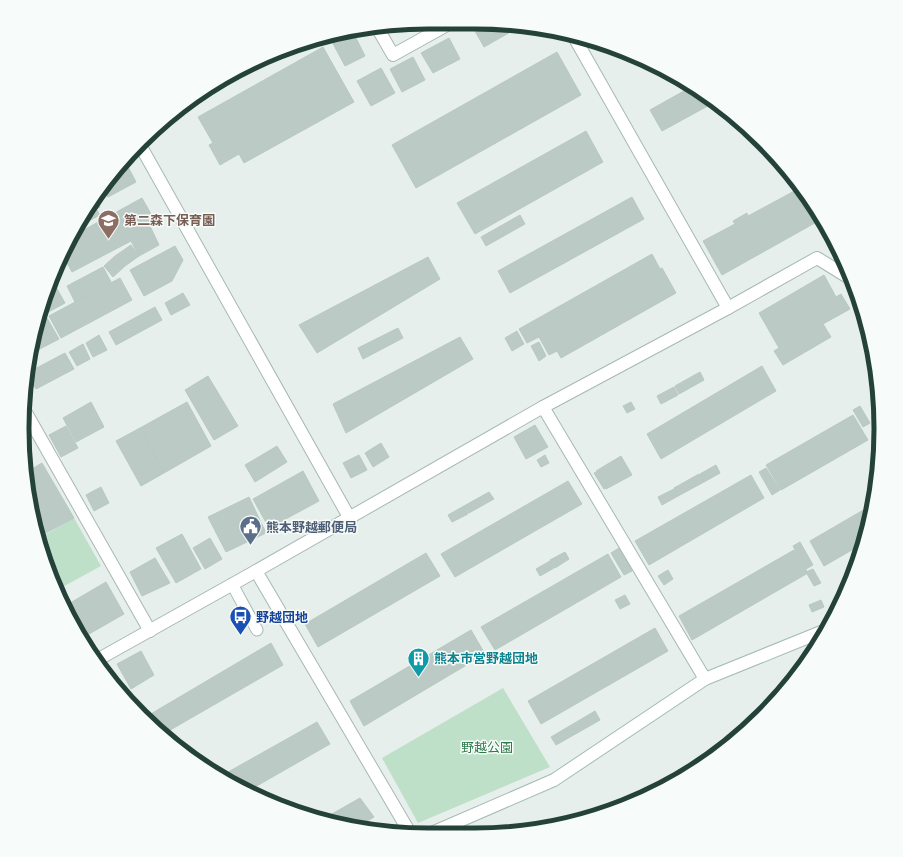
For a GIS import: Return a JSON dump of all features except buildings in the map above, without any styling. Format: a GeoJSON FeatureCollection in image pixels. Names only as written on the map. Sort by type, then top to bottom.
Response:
{"type":"FeatureCollection","features":[{"type":"Feature","properties":{"kind":"street"},"geometry":{"type":"LineString","coordinates":[[380,32],[393,55],[440,29]]}},
{"type":"Feature","properties":{"kind":"street"},"geometry":{"type":"LineString","coordinates":[[577,43],[728,308]]}},
{"type":"Feature","properties":{"kind":"street"},"geometry":{"type":"LineString","coordinates":[[143,150],[349,517]]}},
{"type":"Feature","properties":{"kind":"street"},"geometry":{"type":"LineString","coordinates":[[101,658],[543,407],[728,308],[817,258],[843,274]]}},
{"type":"Feature","properties":{"kind":"street"},"geometry":{"type":"LineString","coordinates":[[543,407],[705,679]]}},
{"type":"Feature","properties":{"kind":"street"},"geometry":{"type":"LineString","coordinates":[[29,417],[150,631]]}},
{"type":"Feature","properties":{"kind":"street"},"geometry":{"type":"LineString","coordinates":[[256,571],[407,827]]}},
{"type":"Feature","properties":{"kind":"street"},"geometry":{"type":"LineString","coordinates":[[443,828],[554,780],[705,679],[817,634]]}},
{"type":"Feature","properties":{"kind":"lane"},"geometry":{"type":"LineString","coordinates":[[232,584],[257,630]]}},
{"type":"Feature","properties":{"kind":"green space"},"geometry":{"type":"Polygon","coordinates":[[[74,518],[101,566],[62,587],[50,557],[44,535],[74,518]]]}},
{"type":"Feature","properties":{"kind":"green space","name":"野越公園"},"geometry":{"type":"Polygon","coordinates":[[[503,688],[550,767],[418,823],[382,758],[503,688]]]}},
{"type":"Feature","properties":{"kind":"place","name":"第二森下保育園"},"geometry":{"type":"Point","coordinates":[109,240]}},
{"type":"Feature","properties":{"kind":"place","name":"熊本野越郵便局"},"geometry":{"type":"Point","coordinates":[250,546]}},
{"type":"Feature","properties":{"kind":"place","name":"野越団地"},"geometry":{"type":"Point","coordinates":[240,636]}},
{"type":"Feature","properties":{"kind":"place","name":"熊本市営野越団地"},"geometry":{"type":"Point","coordinates":[418,678]}}]}
